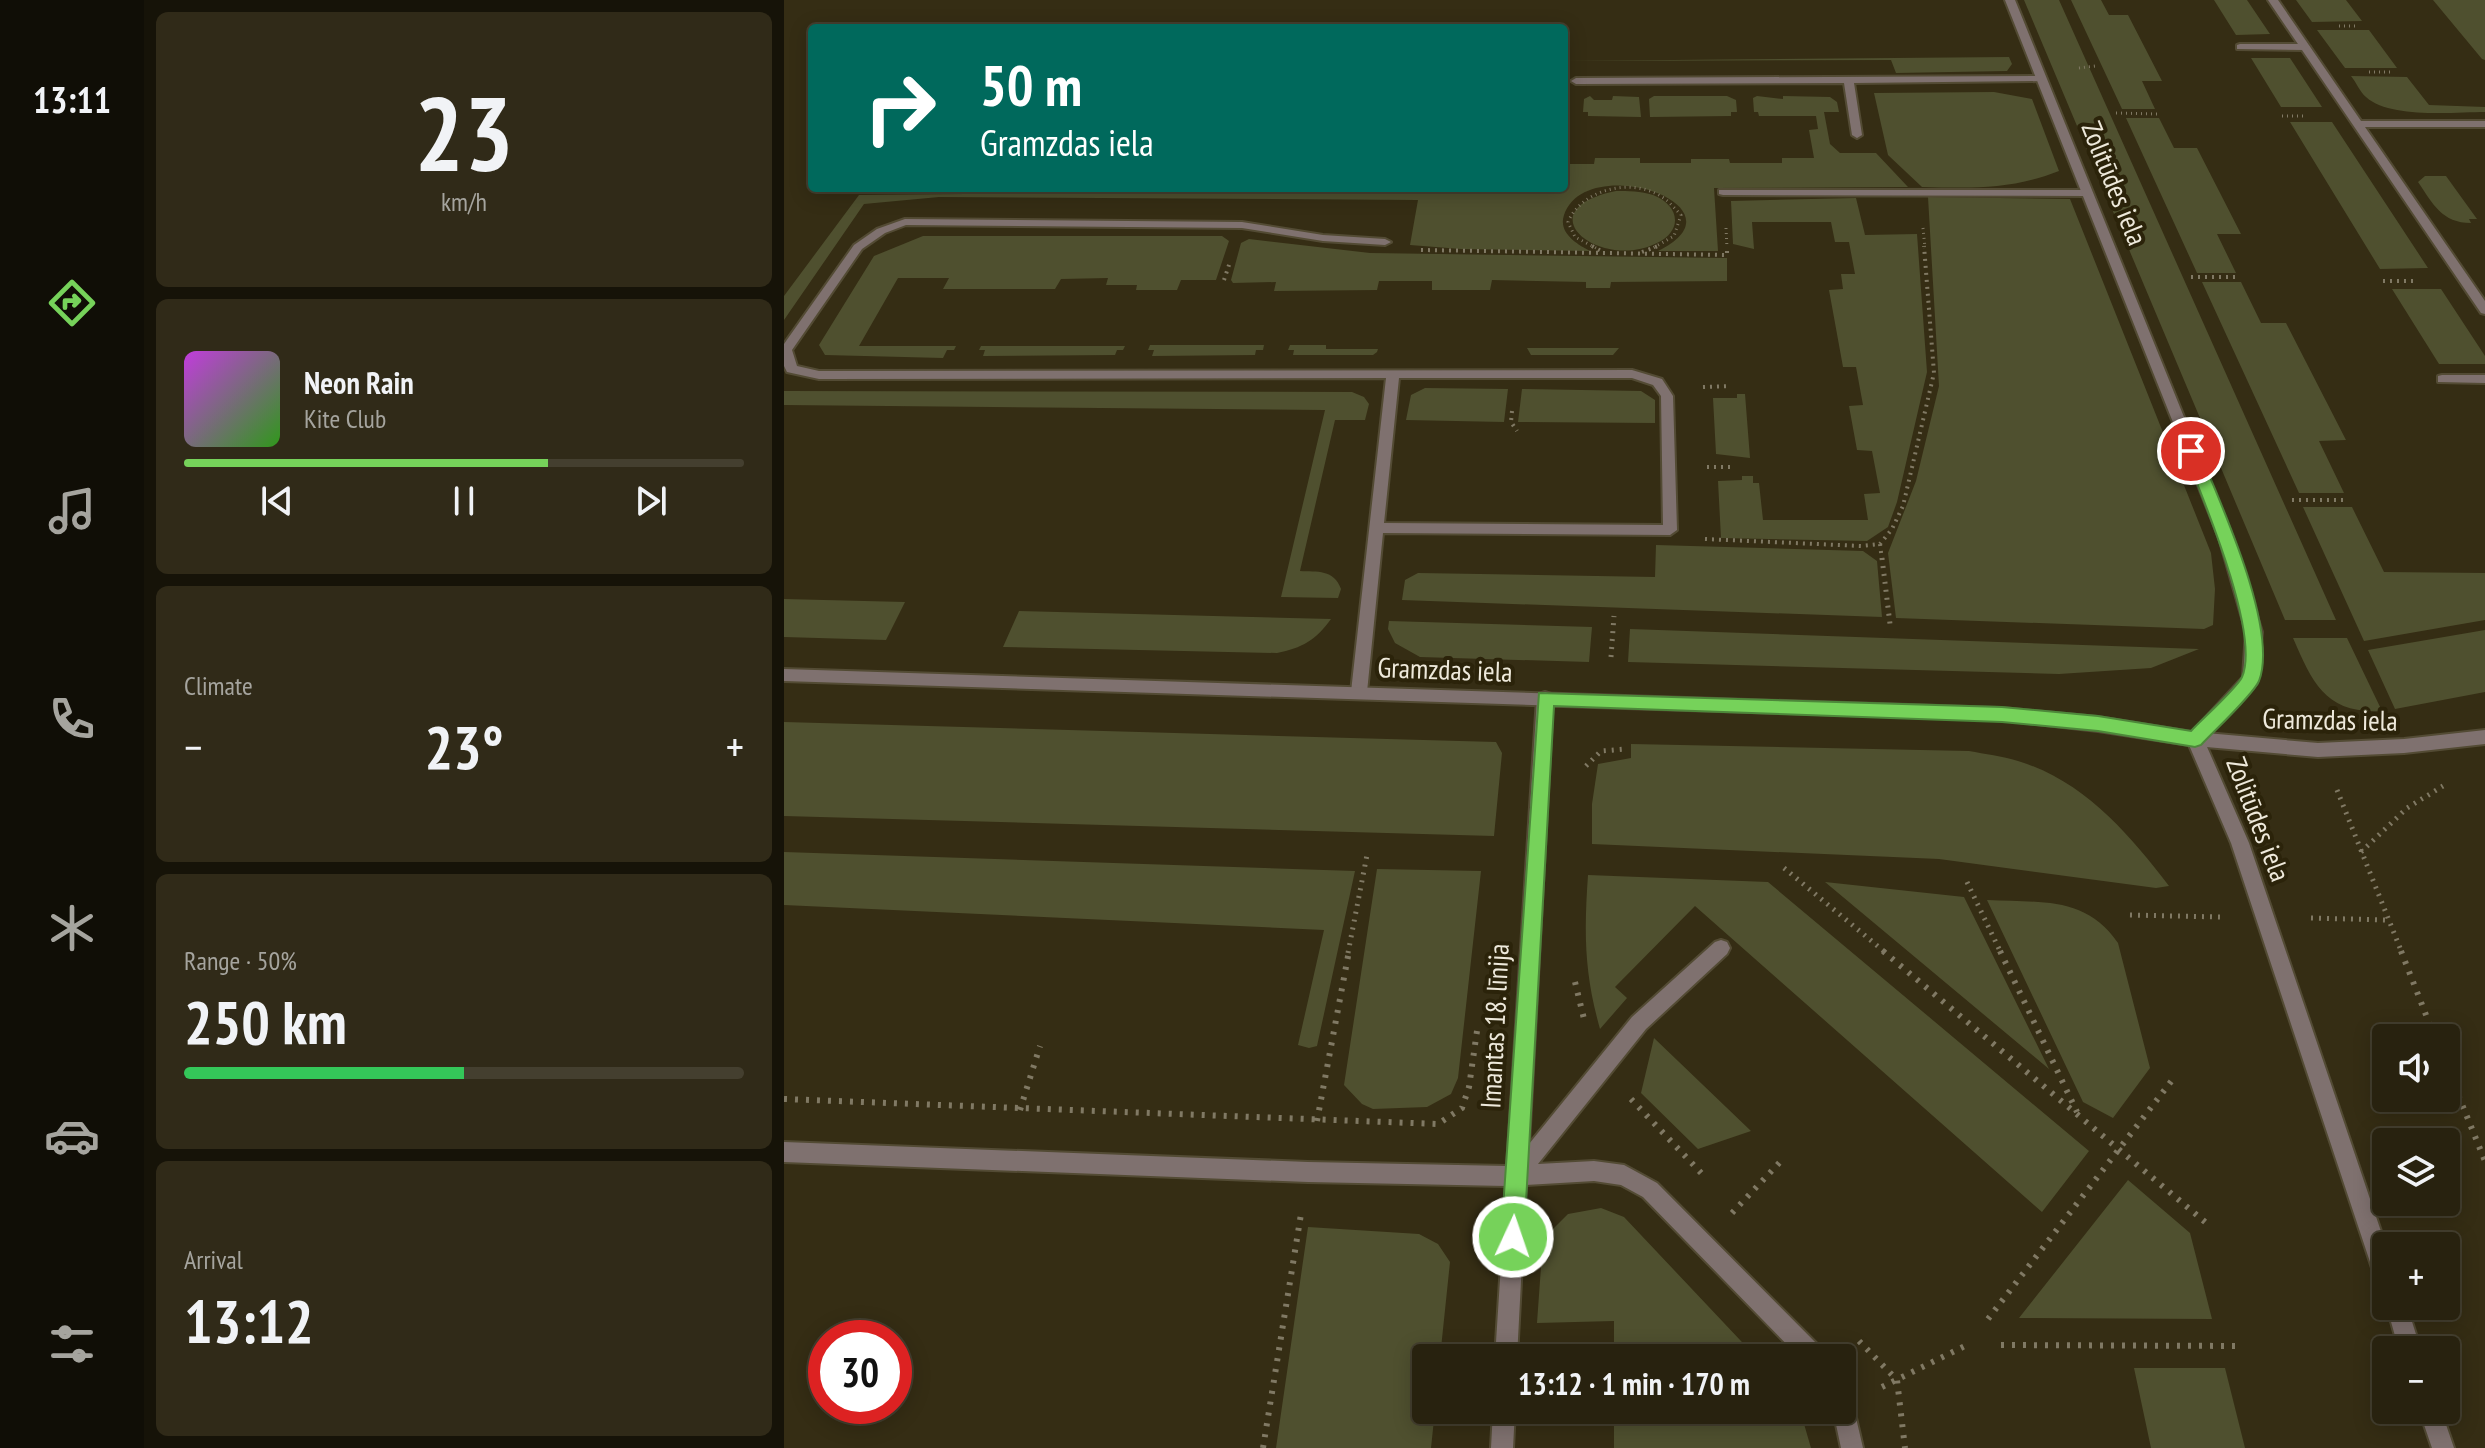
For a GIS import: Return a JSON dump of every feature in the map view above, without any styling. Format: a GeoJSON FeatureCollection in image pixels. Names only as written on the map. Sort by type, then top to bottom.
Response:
{"type":"FeatureCollection","features":[{"type":"Feature","properties":{"kind":"street","name":"Zolitūdes iela"},"geometry":{"type":"LineString","coordinates":[[2010,0],[2226,538],[2254,632],[2251,679],[2195,739],[2240,843],[2372,1235]]}},
{"type":"Feature","properties":{"kind":"street"},"geometry":{"type":"LineString","coordinates":[[2273,0],[2485,310]]}},
{"type":"Feature","properties":{"kind":"street"},"geometry":{"type":"LineString","coordinates":[[2240,47],[2305,47]]}},
{"type":"Feature","properties":{"kind":"street"},"geometry":{"type":"LineString","coordinates":[[1576,81],[2041,79]]}},
{"type":"Feature","properties":{"kind":"street"},"geometry":{"type":"LineString","coordinates":[[1849,80],[1857,135]]}},
{"type":"Feature","properties":{"kind":"street"},"geometry":{"type":"LineString","coordinates":[[2358,124],[2485,124]]}},
{"type":"Feature","properties":{"kind":"street"},"geometry":{"type":"LineString","coordinates":[[1723,192],[2087,193]]}},
{"type":"Feature","properties":{"kind":"street"},"geometry":{"type":"LineString","coordinates":[[1376,528],[1670,530],[1667,396],[1663,386],[1651,378],[1632,374],[819,375],[791,369],[786,350],[858,247],[881,231],[905,222],[1242,225],[1323,238],[1385,242]]}},
{"type":"Feature","properties":{"kind":"street"},"geometry":{"type":"LineString","coordinates":[[1359,692],[1393,374]]}},
{"type":"Feature","properties":{"kind":"street"},"geometry":{"type":"LineString","coordinates":[[2442,379],[2485,379]]}},
{"type":"Feature","properties":{"kind":"street","name":"Gramzdas iela"},"geometry":{"type":"LineString","coordinates":[[784,675],[2002,714],[2098,724],[2195,739],[2318,750],[2404,746],[2485,737]]}},
{"type":"Feature","properties":{"kind":"street","name":"Imantas 18. līnija"},"geometry":{"type":"LineString","coordinates":[[1507,1344],[1545,698]]}},
{"type":"Feature","properties":{"kind":"street"},"geometry":{"type":"LineString","coordinates":[[1516,1176],[1639,1023],[1721,948]]}},
{"type":"Feature","properties":{"kind":"street"},"geometry":{"type":"LineString","coordinates":[[784,1152],[1308,1172],[1516,1176],[1594,1171],[1624,1175],[1650,1190],[1801,1344]]}},
{"type":"Feature","properties":{"kind":"street"},"geometry":{"type":"LineString","coordinates":[[1502,1448],[1503,1424]]}},
{"type":"Feature","properties":{"kind":"street"},"geometry":{"type":"LineString","coordinates":[[1847,1424],[1852,1448]]}},
{"type":"Feature","properties":{"kind":"street"},"geometry":{"type":"LineString","coordinates":[[2435,1424],[2443,1448]]}},
{"type":"Feature","properties":{"kind":"path"},"geometry":{"type":"LineString","coordinates":[[2116,113],[2157,114]]}},
{"type":"Feature","properties":{"kind":"path"},"geometry":{"type":"LineString","coordinates":[[2282,116],[2308,116]]}},
{"type":"Feature","properties":{"kind":"path"},"geometry":{"type":"LineString","coordinates":[[1610,254],[1583,244],[1573,235],[1568,225],[1568,215],[1585,197],[1616,188],[1634,188],[1664,197],[1681,215],[1681,225],[1676,235],[1666,244],[1638,254]]}},
{"type":"Feature","properties":{"kind":"path"},"geometry":{"type":"LineString","coordinates":[[1385,242],[1412,249],[1446,252],[1727,255],[1723,192]]}},
{"type":"Feature","properties":{"kind":"path"},"geometry":{"type":"LineString","coordinates":[[1670,530],[1715,541],[1861,546],[1880,544],[1892,529],[1903,506],[1934,373],[1920,192]]}},
{"type":"Feature","properties":{"kind":"path"},"geometry":{"type":"LineString","coordinates":[[2191,277],[2238,277]]}},
{"type":"Feature","properties":{"kind":"path"},"geometry":{"type":"LineString","coordinates":[[2383,281],[2413,281]]}},
{"type":"Feature","properties":{"kind":"path"},"geometry":{"type":"LineString","coordinates":[[2292,500],[2347,500]]}},
{"type":"Feature","properties":{"kind":"path"},"geometry":{"type":"LineString","coordinates":[[1880,544],[1890,624]]}},
{"type":"Feature","properties":{"kind":"path"},"geometry":{"type":"LineString","coordinates":[[1611,657],[1614,616]]}},
{"type":"Feature","properties":{"kind":"path"},"geometry":{"type":"LineString","coordinates":[[1581,779],[1591,758],[1601,751],[1626,749]]}},
{"type":"Feature","properties":{"kind":"path"},"geometry":{"type":"LineString","coordinates":[[2318,750],[2429,1024]]}},
{"type":"Feature","properties":{"kind":"path"},"geometry":{"type":"LineString","coordinates":[[2361,852],[2407,808],[2444,785]]}},
{"type":"Feature","properties":{"kind":"path"},"geometry":{"type":"LineString","coordinates":[[1784,868],[2211,1227]]}},
{"type":"Feature","properties":{"kind":"path"},"geometry":{"type":"LineString","coordinates":[[1967,882],[2079,1116]]}},
{"type":"Feature","properties":{"kind":"path"},"geometry":{"type":"LineString","coordinates":[[1572,970],[1588,1036],[1625,1093],[1713,1184]]}},
{"type":"Feature","properties":{"kind":"path"},"geometry":{"type":"LineString","coordinates":[[784,1099],[1438,1124],[1462,1108],[1469,1087],[1478,1026]]}},
{"type":"Feature","properties":{"kind":"path"},"geometry":{"type":"LineString","coordinates":[[1004,1160],[1040,1046]]}},
{"type":"Feature","properties":{"kind":"path"},"geometry":{"type":"LineString","coordinates":[[1988,1319],[2173,1079]]}},
{"type":"Feature","properties":{"kind":"path"},"geometry":{"type":"LineString","coordinates":[[2460,1099],[2485,1161]]}},
{"type":"Feature","properties":{"kind":"path"},"geometry":{"type":"LineString","coordinates":[[1704,1244],[1781,1161]]}},
{"type":"Feature","properties":{"kind":"path"},"geometry":{"type":"LineString","coordinates":[[1728,1201],[1746,1221]]}},
{"type":"Feature","properties":{"kind":"path"},"geometry":{"type":"LineString","coordinates":[[1854,1335],[1897,1380],[1905,1448]]}},
{"type":"Feature","properties":{"kind":"path"},"geometry":{"type":"LineString","coordinates":[[1856,1397],[1969,1344]]}},
{"type":"Feature","properties":{"kind":"path"},"geometry":{"type":"LineString","coordinates":[[2001,1345],[2242,1346]]}},
{"type":"Feature","properties":{"kind":"green space"},"geometry":{"type":"Polygon","coordinates":[[[2024,0],[2059,0],[2336,620],[2285,620],[2024,0]]]}},
{"type":"Feature","properties":{"kind":"green space"},"geometry":{"type":"Polygon","coordinates":[[[2071,0],[2101,0],[2109,15],[2128,15],[2162,81],[2142,81],[2155,109],[2122,109],[2071,0]]]}},
{"type":"Feature","properties":{"kind":"green space"},"geometry":{"type":"Polygon","coordinates":[[[2214,0],[2247,0],[2270,34],[2236,35],[2214,0]]]}},
{"type":"Feature","properties":{"kind":"green space"},"geometry":{"type":"Polygon","coordinates":[[[2296,0],[2346,0],[2362,21],[2312,22],[2296,0]]]}},
{"type":"Feature","properties":{"kind":"green space"},"geometry":{"type":"Polygon","coordinates":[[[2433,0],[2485,0],[2485,60],[2482,59],[2433,0]]]}},
{"type":"Feature","properties":{"kind":"green space"},"geometry":{"type":"Polygon","coordinates":[[[2317,30],[2369,30],[2397,68],[2345,68],[2317,30]]]}},
{"type":"Feature","properties":{"kind":"green space"},"geometry":{"type":"Polygon","coordinates":[[[2009,57],[2012,64],[2007,71],[1896,73],[1891,60],[1568,61],[2009,57]]]}},
{"type":"Feature","properties":{"kind":"green space"},"geometry":{"type":"Polygon","coordinates":[[[2251,58],[2290,58],[2322,107],[2281,107],[2251,58]]]}},
{"type":"Feature","properties":{"kind":"green space"},"geometry":{"type":"Polygon","coordinates":[[[2351,76],[2407,77],[2429,105],[2485,107],[2485,112],[2423,113],[2390,109],[2366,97],[2351,76]]]}},
{"type":"Feature","properties":{"kind":"green space"},"geometry":{"type":"Polygon","coordinates":[[[1994,92],[2032,99],[2059,171],[2008,185],[1922,187],[1888,155],[1874,93],[1994,92]]]}},
{"type":"Feature","properties":{"kind":"green space"},"geometry":{"type":"Polygon","coordinates":[[[1590,96],[1594,100],[1612,100],[1613,96],[1639,97],[1641,117],[1588,116],[1588,112],[1583,112],[1584,99],[1590,96]]]}},
{"type":"Feature","properties":{"kind":"green space"},"geometry":{"type":"Polygon","coordinates":[[[1654,96],[1727,96],[1736,100],[1737,112],[1731,112],[1731,116],[1650,117],[1649,99],[1654,96]]]}},
{"type":"Feature","properties":{"kind":"green space"},"geometry":{"type":"Polygon","coordinates":[[[1830,97],[1837,102],[1839,112],[1824,112],[1830,144],[1840,153],[1876,153],[1908,187],[1714,188],[1718,251],[1658,251],[1682,234],[1686,217],[1675,203],[1654,192],[1628,186],[1601,187],[1578,196],[1564,215],[1566,232],[1590,251],[1410,245],[1418,200],[939,197],[864,204],[784,320],[784,296],[859,195],[1568,192],[1568,164],[1594,164],[1595,158],[1640,158],[1640,163],[1729,159],[1730,163],[1782,163],[1782,158],[1814,158],[1809,130],[1818,129],[1816,116],[1759,116],[1758,112],[1754,112],[1753,98],[1830,97]]]}},
{"type":"Feature","properties":{"kind":"green space"},"geometry":{"type":"Polygon","coordinates":[[[2126,118],[2159,118],[2174,148],[2197,148],[2241,234],[2217,234],[2236,273],[2197,273],[2126,118]]]}},
{"type":"Feature","properties":{"kind":"green space"},"geometry":{"type":"Polygon","coordinates":[[[2290,122],[2332,122],[2428,268],[2380,269],[2290,122]]]}},
{"type":"Feature","properties":{"kind":"green space"},"geometry":{"type":"Polygon","coordinates":[[[2425,176],[2446,176],[2477,219],[2469,219],[2471,223],[2445,216],[2418,182],[2425,176]]]}},
{"type":"Feature","properties":{"kind":"green space"},"geometry":{"type":"Polygon","coordinates":[[[1616,191],[1644,193],[1662,199],[1675,218],[1666,238],[1635,250],[1613,250],[1594,244],[1580,235],[1573,223],[1575,211],[1589,200],[1616,191]]]}},
{"type":"Feature","properties":{"kind":"green space"},"geometry":{"type":"Polygon","coordinates":[[[1928,197],[2070,199],[2211,553],[2215,589],[2213,625],[2204,629],[1896,618],[1888,553],[1916,481],[1939,386],[1928,197]]]}},
{"type":"Feature","properties":{"kind":"green space"},"geometry":{"type":"Polygon","coordinates":[[[1856,198],[1865,235],[1917,234],[1927,372],[1897,502],[1888,527],[1867,541],[1721,538],[1718,481],[1742,480],[1742,476],[1753,476],[1753,483],[1759,483],[1763,520],[1868,520],[1864,494],[1880,493],[1872,451],[1857,450],[1849,406],[1863,405],[1856,367],[1843,367],[1829,290],[1843,289],[1841,274],[1855,274],[1849,242],[1835,242],[1831,222],[1752,222],[1754,249],[1733,244],[1731,201],[1856,198]]]}},
{"type":"Feature","properties":{"kind":"green space"},"geometry":{"type":"Polygon","coordinates":[[[923,236],[1222,236],[1229,241],[1216,280],[1181,280],[1177,290],[1136,290],[1137,285],[1106,285],[1108,278],[1061,279],[1055,289],[943,289],[949,278],[898,278],[859,346],[956,346],[954,350],[947,350],[943,358],[825,355],[819,345],[874,256],[923,236]]]}},
{"type":"Feature","properties":{"kind":"green space"},"geometry":{"type":"Polygon","coordinates":[[[1249,239],[1370,253],[1727,258],[1727,281],[1611,282],[1610,288],[1586,288],[1586,282],[1492,280],[1490,290],[1432,290],[1432,281],[1379,281],[1377,290],[1274,291],[1276,282],[1233,283],[1231,280],[1241,243],[1249,239]]]}},
{"type":"Feature","properties":{"kind":"green space"},"geometry":{"type":"Polygon","coordinates":[[[2202,282],[2241,282],[2261,323],[2286,323],[2346,440],[2319,441],[2344,493],[2299,493],[2202,282]]]}},
{"type":"Feature","properties":{"kind":"green space"},"geometry":{"type":"Polygon","coordinates":[[[2392,289],[2441,289],[2485,356],[2485,364],[2439,364],[2392,289]]]}},
{"type":"Feature","properties":{"kind":"green space"},"geometry":{"type":"Polygon","coordinates":[[[1150,345],[1264,345],[1263,350],[1256,350],[1255,355],[1152,356],[1154,350],[1148,350],[1150,345]]]}},
{"type":"Feature","properties":{"kind":"green space"},"geometry":{"type":"Polygon","coordinates":[[[1290,345],[1378,349],[1373,355],[1293,355],[1294,350],[1288,350],[1290,345]]]}},
{"type":"Feature","properties":{"kind":"green space"},"geometry":{"type":"Polygon","coordinates":[[[981,346],[1125,346],[1115,355],[983,356],[985,350],[979,350],[981,346]]]}},
{"type":"Feature","properties":{"kind":"green space"},"geometry":{"type":"Polygon","coordinates":[[[1527,348],[1619,348],[1613,355],[1531,355],[1527,348]]]}},
{"type":"Feature","properties":{"kind":"green space"},"geometry":{"type":"Polygon","coordinates":[[[1425,388],[1508,389],[1504,422],[1406,420],[1411,395],[1425,388]]]}},
{"type":"Feature","properties":{"kind":"green space"},"geometry":{"type":"Polygon","coordinates":[[[1522,389],[1641,391],[1655,400],[1655,423],[1518,422],[1522,389]]]}},
{"type":"Feature","properties":{"kind":"green space"},"geometry":{"type":"Polygon","coordinates":[[[784,391],[1352,392],[1364,397],[1369,404],[1365,420],[1335,420],[1300,571],[1324,573],[1334,578],[1341,589],[1338,598],[1281,597],[1325,410],[784,405],[784,391]]]}},
{"type":"Feature","properties":{"kind":"green space"},"geometry":{"type":"Polygon","coordinates":[[[1737,394],[1745,394],[1750,458],[1716,454],[1713,398],[1737,398],[1737,394]]]}},
{"type":"Feature","properties":{"kind":"green space"},"geometry":{"type":"Polygon","coordinates":[[[2303,507],[2352,507],[2384,572],[2485,573],[2485,620],[2364,641],[2303,507]]]}},
{"type":"Feature","properties":{"kind":"green space"},"geometry":{"type":"Polygon","coordinates":[[[1656,545],[1863,551],[1877,561],[1882,617],[1402,600],[1405,580],[1418,573],[1655,577],[1656,545]]]}},
{"type":"Feature","properties":{"kind":"green space"},"geometry":{"type":"Polygon","coordinates":[[[784,599],[905,602],[886,640],[784,637],[784,599]]]}},
{"type":"Feature","properties":{"kind":"green space"},"geometry":{"type":"Polygon","coordinates":[[[1019,611],[1331,619],[1308,642],[1277,653],[1003,647],[1019,611]]]}},
{"type":"Feature","properties":{"kind":"green space"},"geometry":{"type":"Polygon","coordinates":[[[1389,621],[1592,627],[1589,662],[1420,657],[1395,643],[1388,629],[1389,621]]]}},
{"type":"Feature","properties":{"kind":"green space"},"geometry":{"type":"Polygon","coordinates":[[[1630,629],[2199,649],[2151,668],[2059,674],[1628,662],[1630,629]]]}},
{"type":"Feature","properties":{"kind":"green space"},"geometry":{"type":"Polygon","coordinates":[[[2485,630],[2485,692],[2395,709],[2368,650],[2485,630]]]}},
{"type":"Feature","properties":{"kind":"green space"},"geometry":{"type":"Polygon","coordinates":[[[2293,638],[2347,638],[2382,711],[2347,707],[2324,693],[2307,669],[2293,638]]]}},
{"type":"Feature","properties":{"kind":"green space"},"geometry":{"type":"Polygon","coordinates":[[[784,722],[1496,742],[1502,753],[1494,836],[784,816],[784,722]]]}},
{"type":"Feature","properties":{"kind":"green space"},"geometry":{"type":"Polygon","coordinates":[[[1631,744],[1969,751],[2012,759],[2042,770],[2084,796],[2138,847],[2169,886],[2156,888],[1939,859],[1592,844],[1592,804],[1598,764],[1631,758],[1631,744]]]}},
{"type":"Feature","properties":{"kind":"green space"},"geometry":{"type":"Polygon","coordinates":[[[784,852],[1355,871],[1317,1046],[1309,1048],[1298,1045],[1324,930],[784,905],[784,852]]]}},
{"type":"Feature","properties":{"kind":"green space"},"geometry":{"type":"Polygon","coordinates":[[[1377,869],[1481,871],[1458,1078],[1451,1094],[1427,1107],[1373,1109],[1362,1104],[1344,1085],[1377,869]]]}},
{"type":"Feature","properties":{"kind":"green space"},"geometry":{"type":"Polygon","coordinates":[[[1588,875],[1768,882],[2089,1151],[2042,1212],[1695,906],[1615,987],[1627,998],[1600,1029],[1586,952],[1588,875]]]}},
{"type":"Feature","properties":{"kind":"green space"},"geometry":{"type":"Polygon","coordinates":[[[1825,882],[1964,897],[2049,1069],[1825,882]]]}},
{"type":"Feature","properties":{"kind":"green space"},"geometry":{"type":"Polygon","coordinates":[[[1987,900],[2043,902],[2076,909],[2105,927],[2118,943],[2150,1068],[2113,1118],[2083,1102],[1987,900]]]}},
{"type":"Feature","properties":{"kind":"green space"},"geometry":{"type":"Polygon","coordinates":[[[1654,1038],[1751,1131],[1698,1149],[1641,1093],[1654,1038]]]}},
{"type":"Feature","properties":{"kind":"green space"},"geometry":{"type":"Polygon","coordinates":[[[2128,1180],[2190,1233],[2212,1319],[2019,1318],[2128,1180]]]}},
{"type":"Feature","properties":{"kind":"green space"},"geometry":{"type":"Polygon","coordinates":[[[1601,1208],[1624,1217],[1744,1344],[1614,1344],[1614,1321],[1537,1323],[1543,1239],[1568,1214],[1601,1208]]]}},
{"type":"Feature","properties":{"kind":"green space"},"geometry":{"type":"Polygon","coordinates":[[[1308,1227],[1419,1234],[1438,1244],[1450,1262],[1441,1344],[1412,1344],[1412,1424],[1434,1424],[1431,1448],[1276,1448],[1308,1227]]]}},
{"type":"Feature","properties":{"kind":"green space"},"geometry":{"type":"Polygon","coordinates":[[[2134,1368],[2225,1368],[2245,1448],[2151,1448],[2134,1368]]]}},
{"type":"Feature","properties":{"kind":"green space"},"geometry":{"type":"Polygon","coordinates":[[[1614,1424],[1804,1424],[1811,1448],[1614,1448],[1614,1424]]]}},
{"type":"Feature","properties":{"kind":"route"},"geometry":{"type":"LineString","coordinates":[[1513,1237],[1545,698],[2002,714],[2098,724],[2195,739],[2251,679],[2254,632],[2226,538],[2191,451]]}}]}
